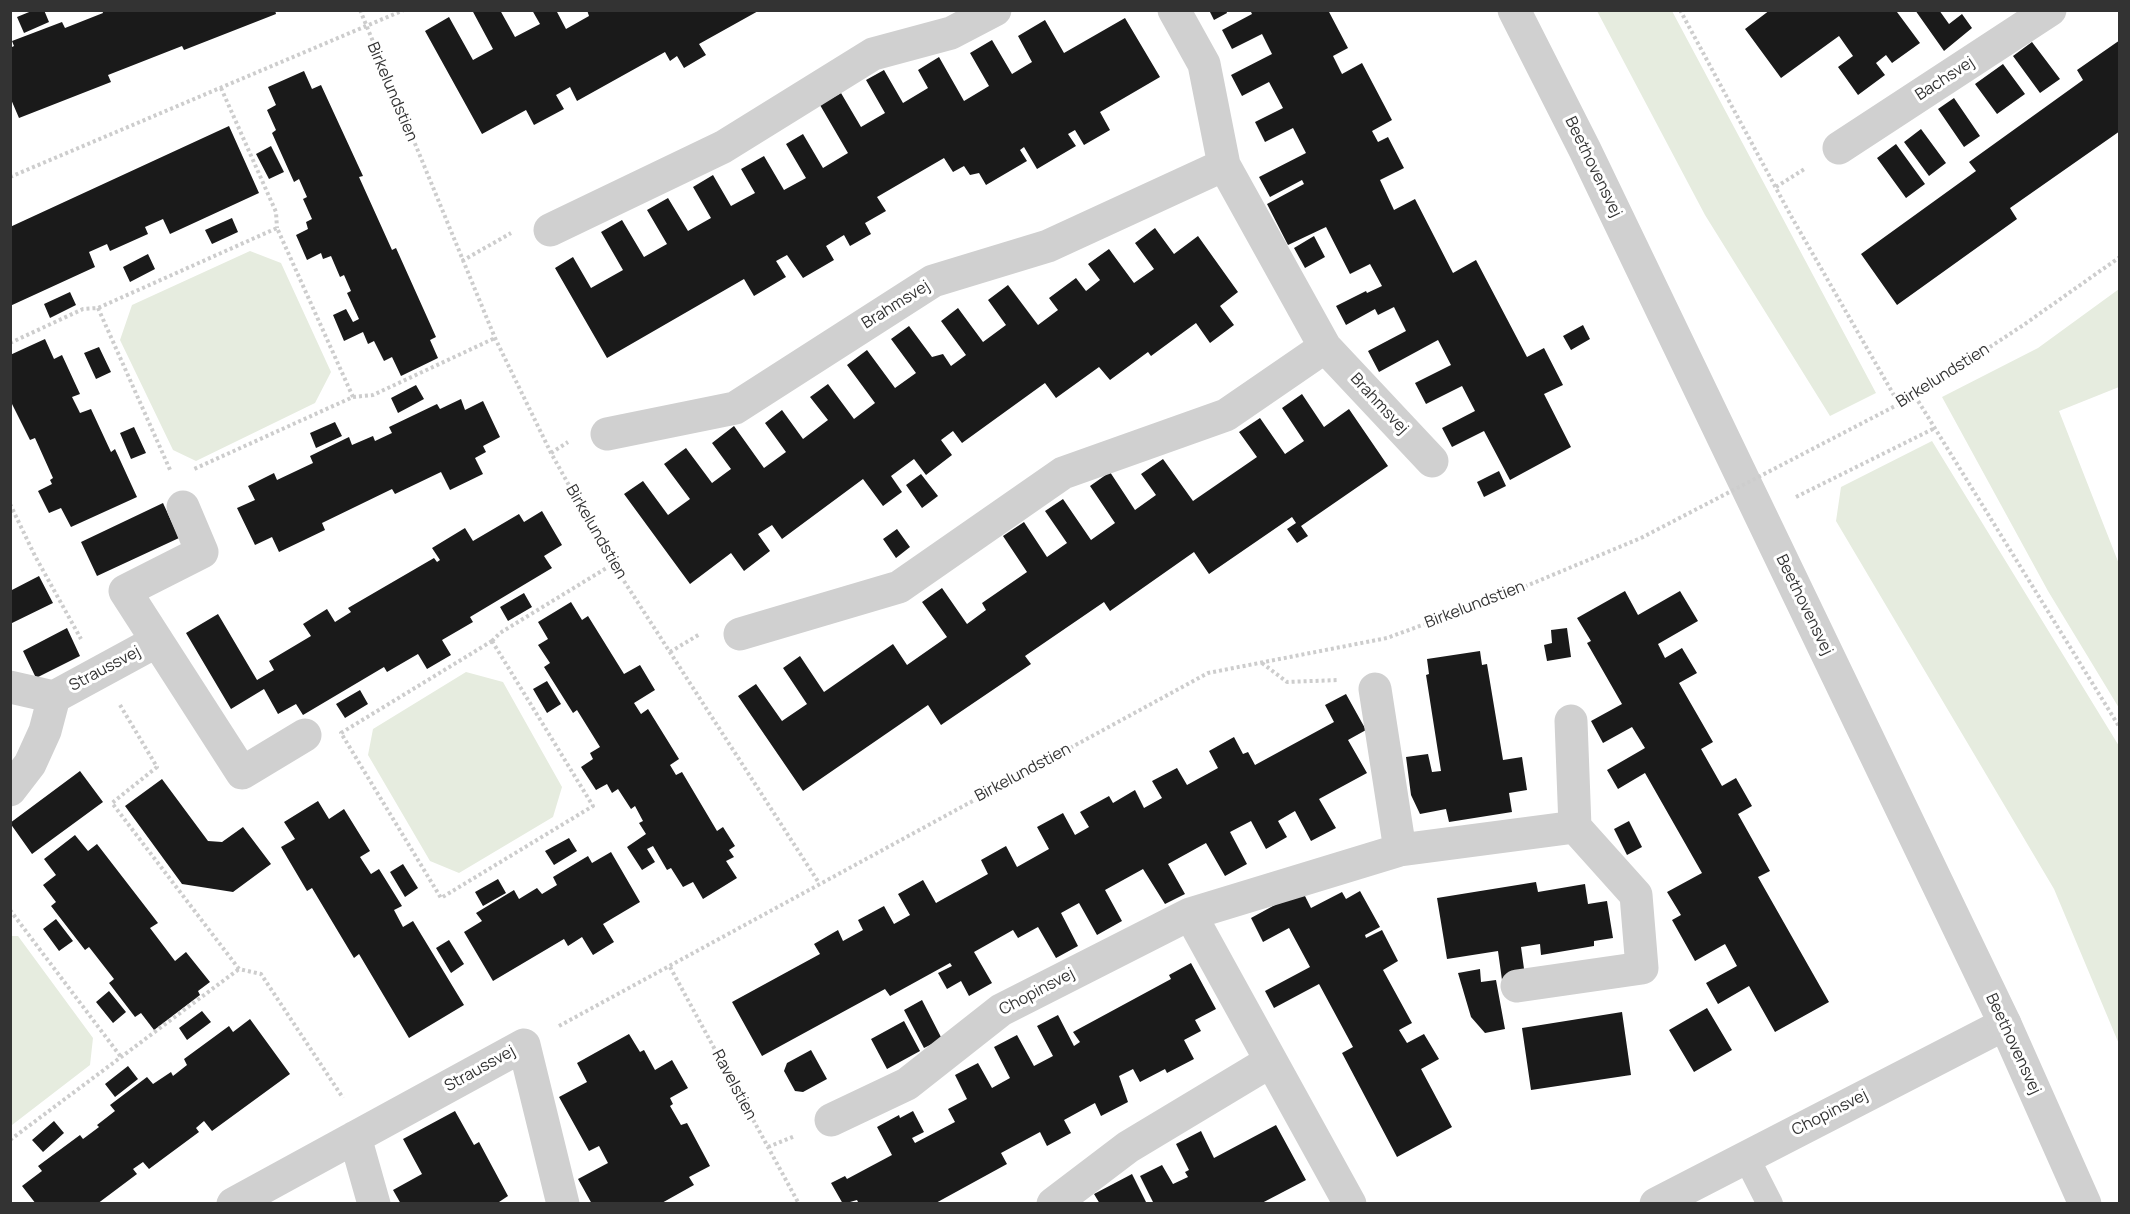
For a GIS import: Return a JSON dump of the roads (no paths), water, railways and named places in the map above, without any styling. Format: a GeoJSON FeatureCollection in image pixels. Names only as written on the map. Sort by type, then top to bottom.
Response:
{"type":"FeatureCollection","features":[{"type":"Feature","properties":{"kind":"street"},"geometry":{"type":"LineString","coordinates":[[550,230],[723,147],[873,54],[951,33],[995,10]]}},
{"type":"Feature","properties":{"kind":"street","name":"Brahmsvej"},"geometry":{"type":"LineString","coordinates":[[1174,10],[1204,63],[1224,165],[1325,347],[1432,461]]}},
{"type":"Feature","properties":{"kind":"street","name":"Beethovensvej"},"geometry":{"type":"LineString","coordinates":[[1514,10],[1586,150],[2005,1024],[2085,1203]]}},
{"type":"Feature","properties":{"kind":"street","name":"Bachsvej"},"geometry":{"type":"LineString","coordinates":[[1839,148],[2050,10]]}},
{"type":"Feature","properties":{"kind":"street","name":"Brahmsvej"},"geometry":{"type":"LineString","coordinates":[[607,434],[735,408],[933,281],[1048,246],[1224,165]]}},
{"type":"Feature","properties":{"kind":"street"},"geometry":{"type":"LineString","coordinates":[[740,634],[899,587],[1064,472],[1226,416],[1325,347]]}},
{"type":"Feature","properties":{"kind":"street","name":"Straussvej"},"geometry":{"type":"LineString","coordinates":[[178,492],[202,552],[125,591],[242,772],[305,735]]}},
{"type":"Feature","properties":{"kind":"street","name":"Straussvej"},"geometry":{"type":"LineString","coordinates":[[10,687],[54,697],[157,641]]}},
{"type":"Feature","properties":{"kind":"street"},"geometry":{"type":"LineString","coordinates":[[1375,689],[1400,850]]}},
{"type":"Feature","properties":{"kind":"street","name":"Straussvej"},"geometry":{"type":"LineString","coordinates":[[10,790],[30,764],[45,731],[54,697]]}},
{"type":"Feature","properties":{"kind":"street"},"geometry":{"type":"LineString","coordinates":[[1516,986],[1642,968],[1636,895],[1575,827],[1571,721]]}},
{"type":"Feature","properties":{"kind":"street","name":"Chopinsvej"},"geometry":{"type":"LineString","coordinates":[[831,1120],[907,1084],[1001,1010],[1190,914],[1400,850],[1575,827]]}},
{"type":"Feature","properties":{"kind":"street"},"geometry":{"type":"LineString","coordinates":[[1190,914],[1350,1203]]}},
{"type":"Feature","properties":{"kind":"street","name":"Chopinsvej"},"geometry":{"type":"LineString","coordinates":[[1656,1203],[1745,1155],[2005,1024]]}},
{"type":"Feature","properties":{"kind":"street","name":"Straussvej"},"geometry":{"type":"LineString","coordinates":[[232,1203],[524,1045],[563,1203]]}},
{"type":"Feature","properties":{"kind":"street"},"geometry":{"type":"LineString","coordinates":[[1053,1203],[1128,1148],[1271,1061]]}},
{"type":"Feature","properties":{"kind":"street"},"geometry":{"type":"LineString","coordinates":[[360,1134],[374,1203]]}},
{"type":"Feature","properties":{"kind":"lane"},"geometry":{"type":"LineString","coordinates":[[1745,1155],[1770,1203]]}}]}
